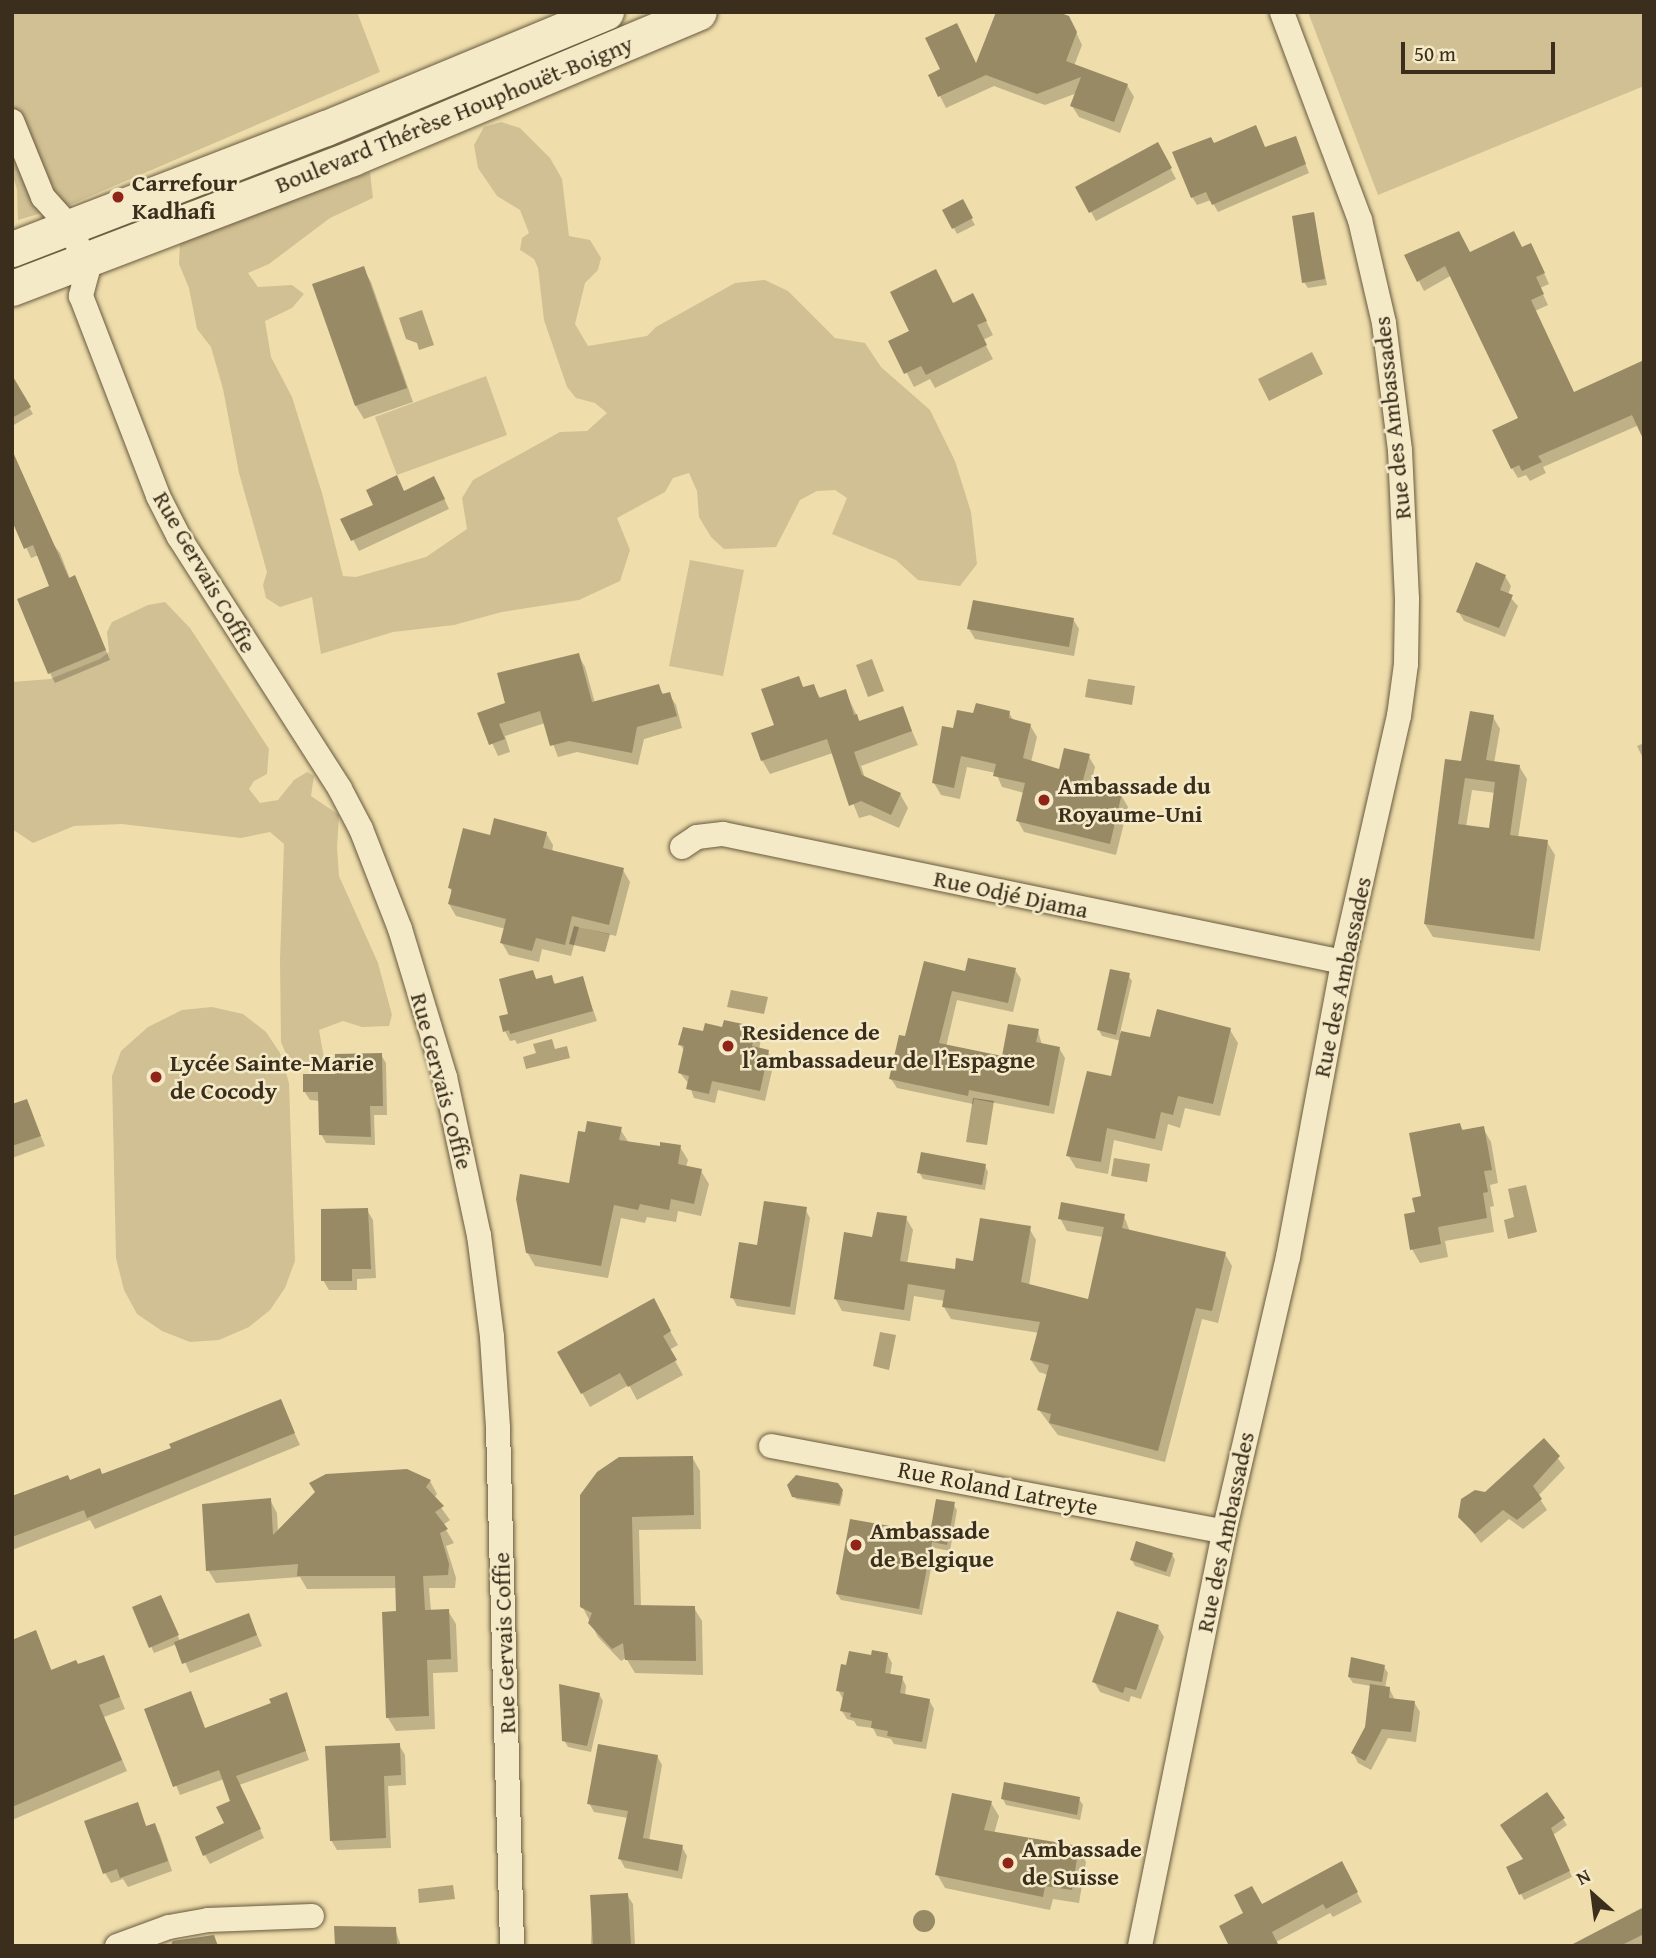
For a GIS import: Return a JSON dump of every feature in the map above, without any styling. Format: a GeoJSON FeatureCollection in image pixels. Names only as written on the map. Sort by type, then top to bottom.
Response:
{"type":"FeatureCollection","features":[{"type":"Feature","properties":{"kind":"main road","name":"Boulevard Thérèse Houphouët-Boigny"},"geometry":{"type":"LineString","coordinates":[[40,238],[326,128],[606,12]]}},
{"type":"Feature","properties":{"kind":"main road","name":"Boulevard Thérèse Houphouët-Boigny"},"geometry":{"type":"LineString","coordinates":[[12,288],[352,158],[699,12]]}},
{"type":"Feature","properties":{"kind":"street","name":"Rue des Ambassades"},"geometry":{"type":"LineString","coordinates":[[1140,1946],[1224,1532],[1288,1256],[1343,962],[1399,716],[1406,664],[1408,599],[1400,450],[1384,323],[1360,220],[1282,12]]}},
{"type":"Feature","properties":{"kind":"street"},"geometry":{"type":"LineString","coordinates":[[12,121],[43,197],[40,238],[52,272],[80,296],[87,273],[85,261],[40,238]]}},
{"type":"Feature","properties":{"kind":"street","name":"Rue Gervais Coffie"},"geometry":{"type":"LineString","coordinates":[[80,296],[158,496],[178,537],[340,789],[361,829],[400,929],[445,1077],[479,1236],[492,1337],[498,1428],[512,1946]]}},
{"type":"Feature","properties":{"kind":"street","name":"Rue Odjé Djama"},"geometry":{"type":"LineString","coordinates":[[682,847],[697,837],[723,834],[1343,962]]}},
{"type":"Feature","properties":{"kind":"street","name":"Rue Roland Latreyte"},"geometry":{"type":"LineString","coordinates":[[771,1446],[1224,1532]]}},
{"type":"Feature","properties":{"kind":"street"},"geometry":{"type":"LineString","coordinates":[[117,1946],[169,1927],[208,1920],[312,1916]]}},
{"type":"Feature","properties":{"kind":"shaded area"},"geometry":{"type":"Polygon","coordinates":[[[12,12],[357,12],[380,72],[72,204],[18,220],[17,189],[12,174],[12,12]]]}},
{"type":"Feature","properties":{"kind":"shaded area"},"geometry":{"type":"Polygon","coordinates":[[[1308,12],[1644,12],[1644,86],[1378,195],[1308,12]]]}},
{"type":"Feature","properties":{"kind":"shaded area"},"geometry":{"type":"Polygon","coordinates":[[[501,122],[520,128],[550,158],[562,179],[569,236],[590,240],[601,258],[598,270],[585,283],[575,324],[588,346],[647,336],[656,327],[735,283],[765,280],[788,291],[835,338],[865,343],[881,367],[930,410],[955,461],[971,512],[977,564],[960,586],[918,580],[896,560],[832,534],[847,498],[835,490],[817,491],[800,500],[776,547],[724,549],[711,537],[699,517],[697,491],[689,473],[673,478],[665,492],[617,518],[630,550],[620,581],[579,600],[502,612],[454,625],[393,632],[321,654],[312,597],[280,607],[266,598],[263,585],[267,572],[239,473],[223,389],[211,347],[197,329],[189,288],[179,264],[180,241],[370,172],[373,198],[330,218],[269,264],[248,273],[258,287],[292,285],[304,294],[292,308],[265,321],[271,357],[292,397],[322,493],[343,576],[356,577],[426,557],[467,529],[462,498],[473,480],[560,432],[587,431],[607,413],[595,403],[576,398],[567,387],[544,320],[538,268],[534,259],[520,250],[522,238],[529,233],[520,210],[497,196],[478,168],[474,145],[484,127],[501,122]]]}},
{"type":"Feature","properties":{"kind":"shaded area"},"geometry":{"type":"Polygon","coordinates":[[[422,310],[434,345],[419,350],[417,343],[406,339],[399,318],[422,310]]]}},
{"type":"Feature","properties":{"kind":"shaded area"},"geometry":{"type":"Polygon","coordinates":[[[1312,352],[1323,374],[1269,401],[1258,379],[1312,352]]]}},
{"type":"Feature","properties":{"kind":"shaded area"},"geometry":{"type":"Polygon","coordinates":[[[486,376],[507,435],[397,475],[375,417],[486,376]]]}},
{"type":"Feature","properties":{"kind":"shaded area"},"geometry":{"type":"Polygon","coordinates":[[[690,560],[744,570],[723,676],[669,666],[690,560]]]}},
{"type":"Feature","properties":{"kind":"shaded area"},"geometry":{"type":"Polygon","coordinates":[[[165,602],[190,628],[269,749],[267,774],[254,781],[249,789],[260,803],[278,800],[294,780],[307,772],[314,776],[311,796],[339,815],[339,876],[378,963],[392,1015],[389,1026],[362,1027],[343,1021],[319,1030],[324,1058],[317,1068],[292,1068],[281,1042],[280,960],[284,844],[270,832],[241,838],[122,824],[74,826],[33,843],[12,829],[12,682],[50,679],[100,659],[109,652],[107,632],[112,622],[148,605],[165,602]]]}},
{"type":"Feature","properties":{"kind":"shaded area"},"geometry":{"type":"Polygon","coordinates":[[[872,659],[884,691],[868,697],[856,665],[872,659]]]}},
{"type":"Feature","properties":{"kind":"shaded area"},"geometry":{"type":"Polygon","coordinates":[[[1088,679],[1135,686],[1132,705],[1085,697],[1088,679]]]}},
{"type":"Feature","properties":{"kind":"shaded area"},"geometry":{"type":"Polygon","coordinates":[[[574,926],[610,934],[605,952],[569,944],[574,926]]]}},
{"type":"Feature","properties":{"kind":"shaded area"},"geometry":{"type":"Polygon","coordinates":[[[731,990],[768,997],[764,1014],[727,1007],[731,990]]]}},
{"type":"Feature","properties":{"kind":"shaded area"},"geometry":{"type":"Polygon","coordinates":[[[212,1007],[243,1014],[266,1032],[280,1053],[289,1083],[295,1261],[285,1288],[270,1310],[249,1327],[219,1340],[190,1342],[162,1331],[137,1314],[124,1290],[116,1258],[112,1076],[121,1051],[148,1027],[182,1010],[212,1007]]]}},
{"type":"Feature","properties":{"kind":"shaded area"},"geometry":{"type":"Polygon","coordinates":[[[552,1039],[555,1049],[567,1046],[570,1058],[526,1069],[523,1057],[536,1053],[533,1044],[552,1039]]]}},
{"type":"Feature","properties":{"kind":"shaded area"},"geometry":{"type":"Polygon","coordinates":[[[973,1098],[994,1101],[987,1145],[966,1142],[973,1098]]]}},
{"type":"Feature","properties":{"kind":"shaded area"},"geometry":{"type":"Polygon","coordinates":[[[1114,1158],[1150,1164],[1147,1182],[1111,1176],[1114,1158]]]}},
{"type":"Feature","properties":{"kind":"shaded area"},"geometry":{"type":"Polygon","coordinates":[[[1526,1185],[1537,1232],[1508,1239],[1504,1220],[1514,1217],[1508,1189],[1526,1185]]]}},
{"type":"Feature","properties":{"kind":"shaded area"},"geometry":{"type":"Polygon","coordinates":[[[880,1332],[896,1335],[889,1370],[873,1366],[880,1332]]]}},
{"type":"Feature","properties":{"kind":"shaded area"},"geometry":{"type":"Polygon","coordinates":[[[453,1885],[455,1899],[419,1903],[418,1889],[453,1885]]]}},
{"type":"Feature","properties":{"kind":"building"},"geometry":{"type":"Polygon","coordinates":[[[996,12],[1058,12],[1069,16],[1077,32],[1066,61],[1128,84],[1114,122],[1070,106],[1081,77],[1037,94],[986,75],[938,97],[928,75],[940,69],[925,38],[957,23],[976,63],[996,12]]]}},
{"type":"Feature","properties":{"kind":"building"},"geometry":{"type":"Polygon","coordinates":[[[1256,125],[1265,147],[1296,136],[1306,164],[1212,205],[1206,192],[1191,198],[1172,152],[1211,137],[1214,143],[1256,125]]]}},
{"type":"Feature","properties":{"kind":"building"},"geometry":{"type":"Polygon","coordinates":[[[1158,142],[1172,168],[1089,213],[1075,187],[1158,142]]]}},
{"type":"Feature","properties":{"kind":"building"},"geometry":{"type":"Polygon","coordinates":[[[963,199],[973,218],[952,229],[942,210],[963,199]]]}},
{"type":"Feature","properties":{"kind":"building"},"geometry":{"type":"Polygon","coordinates":[[[1314,212],[1325,279],[1302,283],[1292,216],[1314,212]]]}},
{"type":"Feature","properties":{"kind":"building"},"geometry":{"type":"Polygon","coordinates":[[[1459,231],[1470,252],[1514,231],[1522,247],[1531,243],[1545,273],[1536,277],[1544,294],[1531,300],[1574,392],[1644,360],[1644,441],[1632,415],[1538,456],[1542,462],[1522,471],[1519,465],[1511,469],[1492,430],[1518,418],[1445,266],[1417,282],[1404,255],[1459,231]]]}},
{"type":"Feature","properties":{"kind":"building"},"geometry":{"type":"Polygon","coordinates":[[[364,266],[407,388],[355,406],[312,284],[364,266]]]}},
{"type":"Feature","properties":{"kind":"building"},"geometry":{"type":"Polygon","coordinates":[[[936,269],[953,303],[973,293],[987,321],[977,325],[987,345],[926,375],[921,366],[904,374],[888,341],[909,331],[890,292],[936,269]]]}},
{"type":"Feature","properties":{"kind":"building"},"geometry":{"type":"Polygon","coordinates":[[[12,375],[31,407],[12,418],[12,375]]]}},
{"type":"Feature","properties":{"kind":"building"},"geometry":{"type":"Polygon","coordinates":[[[12,450],[69,578],[75,575],[106,650],[48,674],[17,599],[49,586],[33,545],[24,549],[12,521],[12,450]]]}},
{"type":"Feature","properties":{"kind":"building"},"geometry":{"type":"Polygon","coordinates":[[[397,475],[404,491],[434,476],[445,499],[351,541],[340,519],[373,505],[366,490],[397,475]]]}},
{"type":"Feature","properties":{"kind":"building"},"geometry":{"type":"Polygon","coordinates":[[[1476,562],[1506,575],[1500,590],[1513,595],[1499,628],[1456,612],[1476,562]]]}},
{"type":"Feature","properties":{"kind":"building"},"geometry":{"type":"Polygon","coordinates":[[[973,600],[1074,618],[1069,647],[967,629],[973,600]]]}},
{"type":"Feature","properties":{"kind":"building"},"geometry":{"type":"Polygon","coordinates":[[[579,653],[592,702],[659,684],[662,694],[670,692],[677,716],[637,727],[632,753],[569,741],[550,746],[540,711],[499,724],[505,739],[489,745],[477,713],[505,703],[497,673],[579,653]]]}},
{"type":"Feature","properties":{"kind":"building"},"geometry":{"type":"Polygon","coordinates":[[[799,676],[803,687],[814,684],[819,698],[846,689],[854,715],[857,714],[859,721],[903,706],[912,731],[854,752],[862,775],[901,793],[891,815],[861,801],[849,806],[827,739],[761,761],[751,733],[774,725],[761,689],[799,676]]]}},
{"type":"Feature","properties":{"kind":"building"},"geometry":{"type":"Polygon","coordinates":[[[976,703],[1010,711],[1009,718],[1031,724],[1023,758],[1059,769],[1064,748],[1090,754],[1082,784],[1122,793],[1110,844],[1016,821],[1025,783],[993,776],[996,764],[961,756],[954,788],[932,783],[942,726],[953,728],[957,710],[973,713],[976,703]]]}},
{"type":"Feature","properties":{"kind":"building"},"geometry":{"type":"Polygon","coordinates":[[[1470,711],[1494,715],[1486,760],[1520,765],[1510,835],[1548,840],[1534,939],[1424,924],[1445,759],[1461,761],[1470,711]],[[1465,778],[1458,824],[1489,828],[1495,782],[1465,778]]]}},
{"type":"Feature","properties":{"kind":"building"},"geometry":{"type":"Polygon","coordinates":[[[494,818],[547,832],[543,848],[624,868],[609,925],[572,916],[565,945],[536,938],[532,951],[500,943],[506,919],[448,904],[452,889],[448,888],[463,828],[490,835],[494,818]]]}},
{"type":"Feature","properties":{"kind":"building"},"geometry":{"type":"Polygon","coordinates":[[[968,958],[1016,968],[1008,1003],[952,991],[939,1043],[1002,1056],[1008,1024],[1039,1029],[1036,1042],[1060,1047],[1049,1106],[969,1090],[968,1096],[889,1079],[899,1035],[905,1036],[924,961],[965,971],[968,958]]]}},
{"type":"Feature","properties":{"kind":"building"},"geometry":{"type":"Polygon","coordinates":[[[1110,969],[1130,973],[1116,1035],[1097,1030],[1110,969]]]}},
{"type":"Feature","properties":{"kind":"building"},"geometry":{"type":"Polygon","coordinates":[[[533,970],[536,979],[552,975],[554,984],[583,976],[593,1011],[510,1034],[509,1030],[503,1032],[499,1016],[508,1014],[499,979],[533,970]]]}},
{"type":"Feature","properties":{"kind":"building"},"geometry":{"type":"Polygon","coordinates":[[[1157,1009],[1231,1028],[1213,1104],[1178,1096],[1173,1115],[1161,1112],[1155,1139],[1107,1128],[1101,1162],[1066,1156],[1087,1071],[1111,1076],[1121,1031],[1150,1037],[1157,1009]]]}},
{"type":"Feature","properties":{"kind":"building"},"geometry":{"type":"Polygon","coordinates":[[[724,1020],[757,1027],[752,1046],[769,1050],[760,1091],[712,1081],[709,1094],[686,1089],[689,1076],[678,1073],[684,1046],[678,1045],[683,1027],[703,1031],[705,1023],[722,1027],[724,1020]]]}},
{"type":"Feature","properties":{"kind":"building"},"geometry":{"type":"Polygon","coordinates":[[[382,1053],[383,1106],[370,1106],[371,1137],[319,1135],[318,1092],[303,1092],[303,1074],[335,1074],[335,1054],[382,1053]]]}},
{"type":"Feature","properties":{"kind":"building"},"geometry":{"type":"Polygon","coordinates":[[[27,1099],[41,1136],[12,1146],[12,1104],[27,1099]]]}},
{"type":"Feature","properties":{"kind":"building"},"geometry":{"type":"Polygon","coordinates":[[[587,1121],[622,1127],[619,1140],[660,1146],[660,1142],[681,1145],[678,1164],[702,1169],[694,1204],[671,1199],[669,1210],[640,1204],[638,1210],[614,1205],[601,1266],[526,1253],[516,1199],[520,1174],[569,1183],[578,1131],[585,1132],[587,1121]]]}},
{"type":"Feature","properties":{"kind":"building"},"geometry":{"type":"Polygon","coordinates":[[[1460,1123],[1462,1130],[1484,1126],[1492,1170],[1484,1171],[1488,1192],[1483,1193],[1487,1218],[1438,1227],[1441,1244],[1410,1250],[1404,1214],[1415,1212],[1412,1198],[1421,1196],[1409,1133],[1460,1123]]]}},
{"type":"Feature","properties":{"kind":"building"},"geometry":{"type":"Polygon","coordinates":[[[921,1152],[986,1164],[982,1185],[917,1173],[921,1152]]]}},
{"type":"Feature","properties":{"kind":"building"},"geometry":{"type":"Polygon","coordinates":[[[764,1201],[807,1207],[790,1307],[730,1298],[739,1242],[757,1245],[764,1201]]]}},
{"type":"Feature","properties":{"kind":"building"},"geometry":{"type":"Polygon","coordinates":[[[1061,1202],[1125,1214],[1122,1228],[1226,1252],[1212,1311],[1196,1308],[1158,1451],[1049,1423],[1051,1414],[1037,1410],[1049,1365],[1030,1360],[1040,1322],[942,1307],[945,1290],[908,1284],[904,1310],[834,1299],[844,1232],[872,1237],[877,1212],[907,1216],[900,1261],[955,1269],[956,1258],[973,1261],[980,1218],[1031,1226],[1021,1282],[1088,1299],[1104,1227],[1058,1219],[1061,1202]]]}},
{"type":"Feature","properties":{"kind":"building"},"geometry":{"type":"Polygon","coordinates":[[[368,1208],[371,1269],[352,1269],[352,1281],[321,1281],[321,1209],[368,1208]]]}},
{"type":"Feature","properties":{"kind":"building"},"geometry":{"type":"Polygon","coordinates":[[[654,1298],[671,1331],[663,1336],[677,1360],[628,1387],[620,1373],[581,1394],[557,1352],[654,1298]]]}},
{"type":"Feature","properties":{"kind":"building"},"geometry":{"type":"Polygon","coordinates":[[[281,1399],[295,1433],[87,1518],[84,1510],[12,1537],[12,1496],[68,1475],[70,1480],[100,1468],[102,1474],[171,1448],[169,1444],[281,1399]]]}},
{"type":"Feature","properties":{"kind":"building"},"geometry":{"type":"Polygon","coordinates":[[[1544,1438],[1560,1456],[1533,1486],[1542,1499],[1517,1520],[1503,1510],[1475,1534],[1458,1517],[1461,1499],[1475,1490],[1485,1492],[1544,1438]]]}},
{"type":"Feature","properties":{"kind":"building"},"geometry":{"type":"Polygon","coordinates":[[[693,1456],[694,1515],[632,1517],[634,1605],[695,1606],[696,1661],[625,1660],[623,1643],[612,1649],[588,1623],[592,1613],[580,1607],[580,1495],[597,1472],[619,1457],[693,1456]]]}},
{"type":"Feature","properties":{"kind":"building"},"geometry":{"type":"Polygon","coordinates":[[[407,1469],[431,1480],[426,1487],[444,1506],[435,1512],[448,1529],[440,1533],[449,1564],[448,1575],[423,1576],[425,1610],[449,1609],[451,1659],[427,1660],[429,1716],[386,1718],[382,1612],[396,1611],[395,1576],[297,1576],[298,1564],[206,1571],[202,1504],[271,1498],[273,1535],[315,1492],[309,1483],[326,1474],[407,1469]]]}},
{"type":"Feature","properties":{"kind":"building"},"geometry":{"type":"Polygon","coordinates":[[[796,1475],[838,1483],[843,1490],[839,1504],[792,1497],[787,1485],[796,1475]]]}},
{"type":"Feature","properties":{"kind":"building"},"geometry":{"type":"Polygon","coordinates":[[[936,1499],[955,1502],[947,1545],[932,1542],[919,1609],[836,1594],[850,1519],[930,1533],[936,1499]]]}},
{"type":"Feature","properties":{"kind":"building"},"geometry":{"type":"Polygon","coordinates":[[[1136,1541],[1173,1553],[1166,1572],[1130,1560],[1136,1541]]]}},
{"type":"Feature","properties":{"kind":"building"},"geometry":{"type":"Polygon","coordinates":[[[161,1595],[179,1635],[149,1648],[132,1607],[161,1595]]]}},
{"type":"Feature","properties":{"kind":"building"},"geometry":{"type":"Polygon","coordinates":[[[1117,1611],[1159,1625],[1136,1690],[1125,1687],[1123,1693],[1092,1682],[1117,1611]]]}},
{"type":"Feature","properties":{"kind":"building"},"geometry":{"type":"Polygon","coordinates":[[[249,1613],[257,1635],[182,1664],[174,1642],[249,1613]]]}},
{"type":"Feature","properties":{"kind":"building"},"geometry":{"type":"Polygon","coordinates":[[[36,1630],[51,1670],[76,1660],[78,1664],[104,1655],[120,1697],[99,1705],[122,1760],[12,1807],[12,1640],[36,1630]]]}},
{"type":"Feature","properties":{"kind":"building"},"geometry":{"type":"Polygon","coordinates":[[[872,1650],[888,1653],[885,1673],[903,1676],[900,1693],[930,1699],[922,1742],[887,1736],[888,1731],[871,1728],[872,1721],[850,1717],[851,1713],[840,1711],[844,1692],[836,1691],[841,1664],[846,1665],[849,1651],[871,1655],[872,1650]]]}},
{"type":"Feature","properties":{"kind":"building"},"geometry":{"type":"Polygon","coordinates":[[[1351,1657],[1385,1665],[1382,1682],[1348,1677],[1351,1657]]]}},
{"type":"Feature","properties":{"kind":"building"},"geometry":{"type":"Polygon","coordinates":[[[559,1684],[600,1693],[587,1746],[562,1741],[559,1684]]]}},
{"type":"Feature","properties":{"kind":"building"},"geometry":{"type":"Polygon","coordinates":[[[1370,1684],[1390,1687],[1389,1698],[1415,1701],[1411,1732],[1382,1729],[1365,1761],[1351,1753],[1365,1727],[1370,1684]]]}},
{"type":"Feature","properties":{"kind":"building"},"geometry":{"type":"Polygon","coordinates":[[[191,1691],[205,1728],[271,1703],[269,1699],[287,1692],[306,1751],[236,1776],[261,1829],[203,1856],[195,1837],[224,1823],[216,1807],[230,1801],[219,1770],[173,1787],[144,1709],[191,1691]]]}},
{"type":"Feature","properties":{"kind":"building"},"geometry":{"type":"Polygon","coordinates":[[[400,1743],[401,1775],[384,1776],[386,1838],[330,1841],[325,1746],[400,1743]]]}},
{"type":"Feature","properties":{"kind":"building"},"geometry":{"type":"Polygon","coordinates":[[[598,1744],[658,1755],[643,1838],[683,1845],[678,1871],[618,1859],[628,1811],[587,1804],[598,1744]]]}},
{"type":"Feature","properties":{"kind":"building"},"geometry":{"type":"Polygon","coordinates":[[[1004,1782],[1080,1797],[1077,1815],[1001,1799],[1004,1782]]]}},
{"type":"Feature","properties":{"kind":"building"},"geometry":{"type":"Polygon","coordinates":[[[1547,1792],[1565,1818],[1551,1828],[1570,1871],[1519,1895],[1506,1867],[1523,1859],[1500,1825],[1547,1792]]]}},
{"type":"Feature","properties":{"kind":"building"},"geometry":{"type":"Polygon","coordinates":[[[952,1793],[992,1801],[984,1830],[1079,1846],[1072,1890],[1045,1886],[1043,1897],[935,1875],[952,1793]]]}},
{"type":"Feature","properties":{"kind":"building"},"geometry":{"type":"Polygon","coordinates":[[[138,1802],[146,1826],[155,1823],[168,1861],[120,1878],[117,1869],[103,1874],[84,1821],[138,1802]]]}},
{"type":"Feature","properties":{"kind":"building"},"geometry":{"type":"Polygon","coordinates":[[[1342,1861],[1358,1892],[1326,1909],[1323,1904],[1272,1932],[1279,1946],[1229,1946],[1219,1926],[1243,1913],[1234,1895],[1252,1886],[1262,1904],[1342,1861]]]}},
{"type":"Feature","properties":{"kind":"building"},"geometry":{"type":"Polygon","coordinates":[[[628,1893],[631,1946],[593,1946],[590,1895],[628,1893]]]}},
{"type":"Feature","properties":{"kind":"building"},"geometry":{"type":"Polygon","coordinates":[[[1644,1907],[1644,1934],[1620,1946],[1569,1946],[1644,1907]]]}},
{"type":"Feature","properties":{"kind":"building"},"geometry":{"type":"Polygon","coordinates":[[[924,1910],[934,1917],[935,1921],[928,1931],[924,1932],[914,1925],[913,1921],[920,1911],[924,1910]]]}},
{"type":"Feature","properties":{"kind":"building"},"geometry":{"type":"Polygon","coordinates":[[[334,1926],[396,1927],[397,1946],[335,1946],[334,1926]]]}},
{"type":"Feature","properties":{"kind":"building"},"geometry":{"type":"Polygon","coordinates":[[[214,1935],[218,1946],[170,1946],[173,1941],[214,1935]]]}},
{"type":"Feature","properties":{"kind":"place","name":"Carrefour Kadhafi"},"geometry":{"type":"Point","coordinates":[118,197]}},
{"type":"Feature","properties":{"kind":"place","name":"Ambassade du Royaume-Uni"},"geometry":{"type":"Point","coordinates":[1044,800]}},
{"type":"Feature","properties":{"kind":"place","name":"Residence de l’ambassadeur de l’Espagne"},"geometry":{"type":"Point","coordinates":[728,1046]}},
{"type":"Feature","properties":{"kind":"place","name":"Lycée Sainte-Marie de Cocody"},"geometry":{"type":"Point","coordinates":[156,1077]}},
{"type":"Feature","properties":{"kind":"place","name":"Ambassade de Belgique"},"geometry":{"type":"Point","coordinates":[856,1545]}},
{"type":"Feature","properties":{"kind":"place","name":"Ambassade de Suisse"},"geometry":{"type":"Point","coordinates":[1008,1863]}}]}
